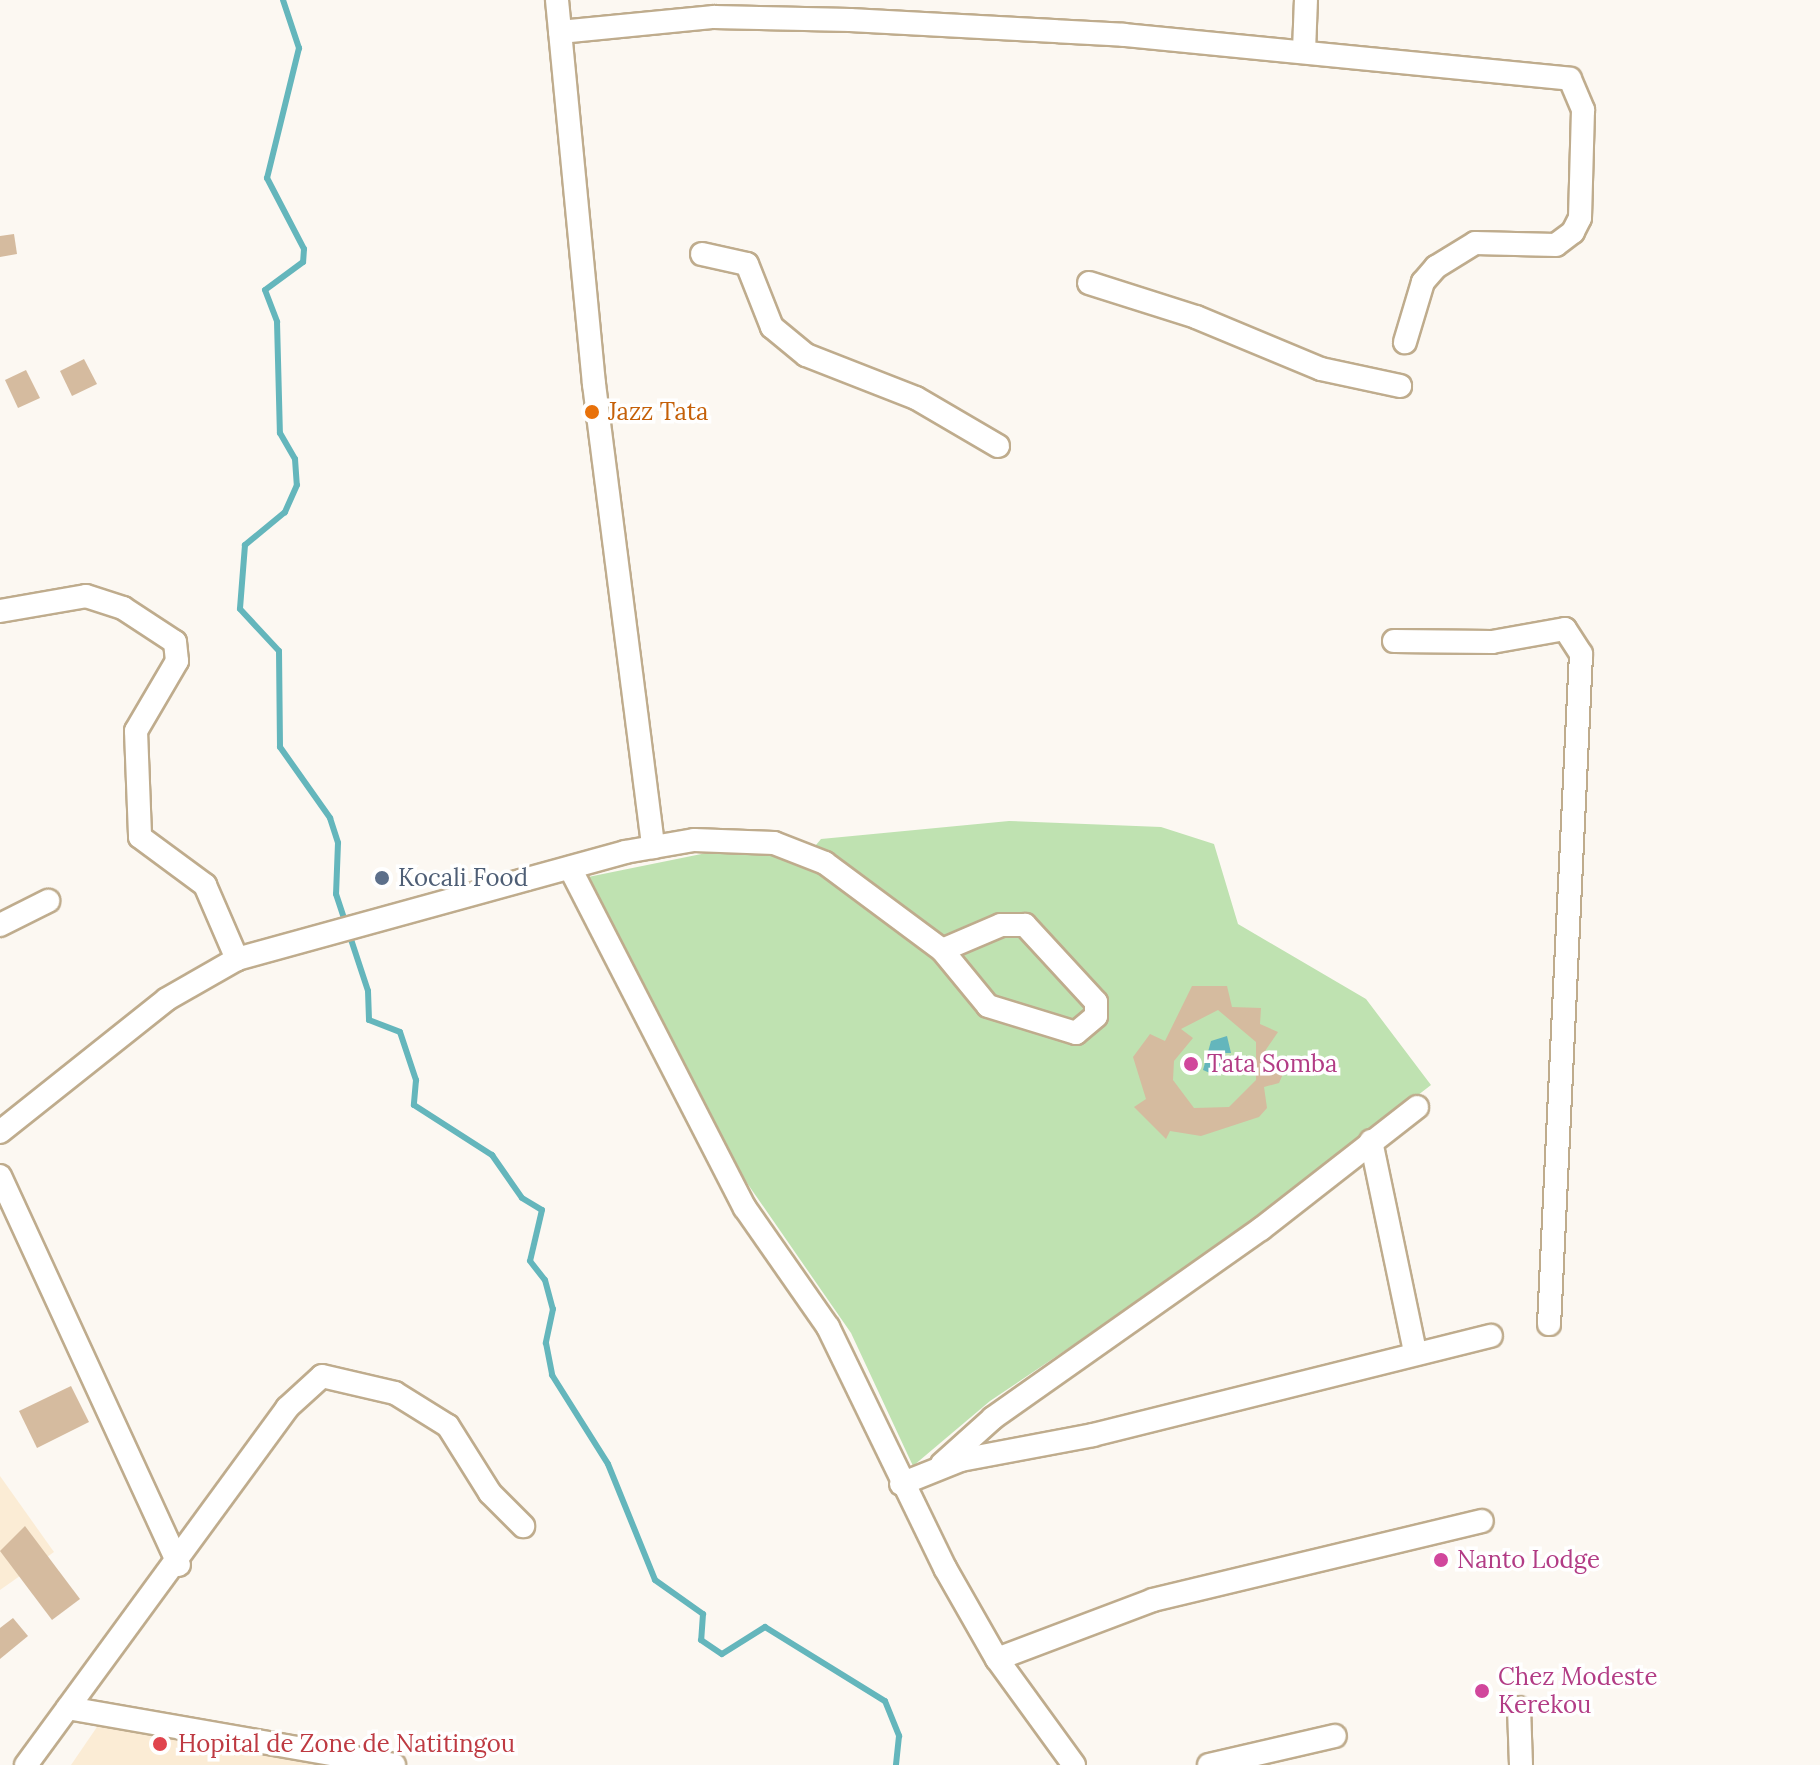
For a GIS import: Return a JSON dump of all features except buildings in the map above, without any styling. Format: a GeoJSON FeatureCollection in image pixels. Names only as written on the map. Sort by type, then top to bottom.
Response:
{"type":"FeatureCollection","features":[{"type":"Feature","properties":{"kind":"street"},"geometry":{"type":"LineString","coordinates":[[557,0],[653,847]]}},
{"type":"Feature","properties":{"kind":"street"},"geometry":{"type":"LineString","coordinates":[[1304,51],[1306,0]]}},
{"type":"Feature","properties":{"kind":"street"},"geometry":{"type":"LineString","coordinates":[[560,32],[749,17],[1304,51],[1546,75],[1580,89],[1580,218],[1573,232],[1556,245],[1475,243],[1436,267],[1423,282],[1405,342]]}},
{"type":"Feature","properties":{"kind":"street"},"geometry":{"type":"LineString","coordinates":[[702,254],[747,264],[772,327],[806,355],[916,398],[998,446]]}},
{"type":"Feature","properties":{"kind":"street"},"geometry":{"type":"LineString","coordinates":[[1089,283],[1196,317],[1321,369],[1400,386]]}},
{"type":"Feature","properties":{"kind":"street"},"geometry":{"type":"LineString","coordinates":[[0,611],[86,596],[123,608],[175,642],[177,661],[136,731],[140,837],[155,854],[205,885],[237,959]]}},
{"type":"Feature","properties":{"kind":"street"},"geometry":{"type":"LineString","coordinates":[[1394,641],[1492,642],[1565,629],[1581,654],[1549,1324]]}},
{"type":"Feature","properties":{"kind":"street"},"geometry":{"type":"LineString","coordinates":[[0,1132],[167,999],[237,959],[653,847],[740,839],[788,847],[844,874],[942,950],[970,990],[1005,1014],[1076,1033],[1096,1016],[1096,1002],[1025,925],[1001,925],[942,950]]}},
{"type":"Feature","properties":{"kind":"street"},"geometry":{"type":"LineString","coordinates":[[570,868],[745,1208],[828,1327],[901,1484],[997,1659],[1074,1765]]}},
{"type":"Feature","properties":{"kind":"street"},"geometry":{"type":"LineString","coordinates":[[0,925],[48,901]]}},
{"type":"Feature","properties":{"kind":"street"},"geometry":{"type":"LineString","coordinates":[[940,1466],[993,1418],[1261,1229],[1417,1107]]}},
{"type":"Feature","properties":{"kind":"street"},"geometry":{"type":"LineString","coordinates":[[1371,1141],[1415,1352]]}},
{"type":"Feature","properties":{"kind":"street"},"geometry":{"type":"LineString","coordinates":[[0,1176],[179,1565]]}},
{"type":"Feature","properties":{"kind":"street"},"geometry":{"type":"LineString","coordinates":[[901,1484],[940,1466],[1491,1336]]}},
{"type":"Feature","properties":{"kind":"street"},"geometry":{"type":"LineString","coordinates":[[26,1765],[179,1565],[287,1408],[322,1376],[395,1393],[448,1426],[490,1493],[523,1526]]}},
{"type":"Feature","properties":{"kind":"street"},"geometry":{"type":"LineString","coordinates":[[997,1659],[1153,1600],[1482,1521]]}},
{"type":"Feature","properties":{"kind":"street"},"geometry":{"type":"LineString","coordinates":[[68,1708],[394,1765]]}},
{"type":"Feature","properties":{"kind":"street"},"geometry":{"type":"LineString","coordinates":[[1519,1708],[1521,1765]]}},
{"type":"Feature","properties":{"kind":"street"},"geometry":{"type":"LineString","coordinates":[[1209,1765],[1335,1736]]}},
{"type":"Feature","properties":{"kind":"shaded area"},"geometry":{"type":"Polygon","coordinates":[[[0,1476],[54,1552],[0,1590],[0,1476]]]}},
{"type":"Feature","properties":{"kind":"shaded area","name":"Hopital de Zone de Natitingou"},"geometry":{"type":"Polygon","coordinates":[[[99,1724],[371,1765],[71,1765],[99,1724]]]}},
{"type":"Feature","properties":{"kind":"green space"},"geometry":{"type":"Polygon","coordinates":[[[1009,821],[1161,827],[1214,844],[1238,924],[1366,999],[1431,1085],[1243,1231],[990,1401],[913,1466],[851,1333],[738,1170],[588,877],[731,848],[770,850],[800,864],[821,839],[1009,821]]]}},
{"type":"Feature","properties":{"kind":"water"},"geometry":{"type":"Polygon","coordinates":[[[1227,1036],[1231,1053],[1223,1053],[1217,1076],[1203,1070],[1211,1041],[1227,1036]]]}},
{"type":"Feature","properties":{"kind":"waterway"},"geometry":{"type":"LineString","coordinates":[[283,0],[299,48],[267,178],[304,249],[303,262],[265,290],[277,322],[280,433],[295,459],[297,485],[285,512],[245,545],[240,609],[279,651],[280,747],[330,818],[338,843],[336,894],[368,991],[369,1020],[400,1032],[416,1080],[414,1105],[492,1155],[522,1198],[542,1210],[530,1261],[545,1280],[553,1309],[546,1343],[552,1375],[608,1464],[655,1580],[703,1614],[701,1640],[722,1654],[765,1627],[885,1701],[899,1736],[896,1765]]}},
{"type":"Feature","properties":{"kind":"place","name":"Jazz Tata"},"geometry":{"type":"Point","coordinates":[592,412]}},
{"type":"Feature","properties":{"kind":"place","name":"Kocali Food"},"geometry":{"type":"Point","coordinates":[382,878]}},
{"type":"Feature","properties":{"kind":"place","name":"Tata Somba"},"geometry":{"type":"Point","coordinates":[1191,1064]}},
{"type":"Feature","properties":{"kind":"place","name":"Nanto Lodge"},"geometry":{"type":"Point","coordinates":[1441,1560]}},
{"type":"Feature","properties":{"kind":"place","name":"Chez Modeste Kerekou"},"geometry":{"type":"Point","coordinates":[1482,1691]}},
{"type":"Feature","properties":{"kind":"place","name":"Hopital de Zone de Natitingou"},"geometry":{"type":"Point","coordinates":[160,1744]}}]}
